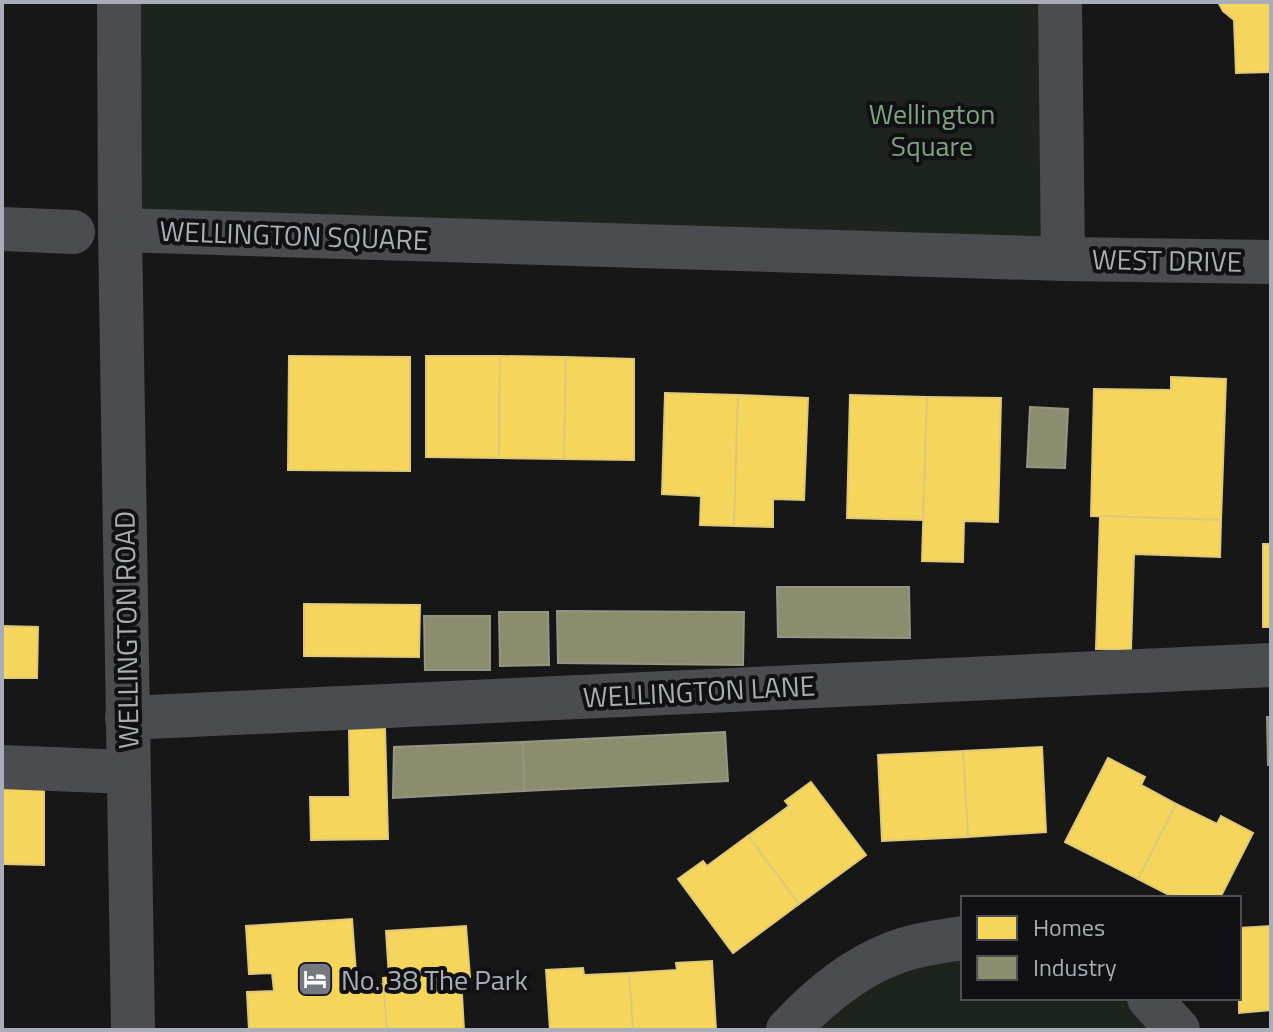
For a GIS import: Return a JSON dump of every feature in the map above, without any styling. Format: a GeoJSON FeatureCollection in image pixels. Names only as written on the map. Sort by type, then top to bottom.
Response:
{"type":"FeatureCollection","features":[{"type":"Feature","properties":{"kind":"street","name":"WELLINGTON SQUARE"},"geometry":{"type":"LineString","coordinates":[[119,2],[120,230],[1063,259]]}},
{"type":"Feature","properties":{"kind":"street"},"geometry":{"type":"LineString","coordinates":[[1060,2],[1063,259]]}},
{"type":"Feature","properties":{"kind":"street"},"geometry":{"type":"LineString","coordinates":[[2,229],[73,232]]}},
{"type":"Feature","properties":{"kind":"street","name":"WELLINGTON ROAD"},"geometry":{"type":"LineString","coordinates":[[120,230],[133,1030]]}},
{"type":"Feature","properties":{"kind":"street","name":"WEST DRIVE"},"geometry":{"type":"LineString","coordinates":[[1063,259],[1271,262]]}},
{"type":"Feature","properties":{"kind":"street","name":"WELLINGTON LANE"},"geometry":{"type":"LineString","coordinates":[[127,718],[1271,665]]}},
{"type":"Feature","properties":{"kind":"street"},"geometry":{"type":"LineString","coordinates":[[2,767],[128,772]]}},
{"type":"Feature","properties":{"kind":"street"},"geometry":{"type":"LineString","coordinates":[[788,1030],[810,1007],[856,973],[889,955],[961,938]]}},
{"type":"Feature","properties":{"kind":"street"},"geometry":{"type":"LineString","coordinates":[[1151,1000],[1178,1030]]}},
{"type":"Feature","properties":{"kind":"green space","name":"Wellington Square"},"geometry":{"type":"Polygon","coordinates":[[[119,2],[1060,2],[1063,259],[120,230],[119,2]]]}},
{"type":"Feature","properties":{"kind":"green space"},"geometry":{"type":"Polygon","coordinates":[[[961,939],[961,1000],[1151,1000],[1178,1030],[788,1030],[961,939]]]}},
{"type":"Feature","properties":{"kind":"building: Homes"},"geometry":{"type":"Polygon","coordinates":[[[1218,2],[1271,2],[1271,72],[1236,73],[1234,20],[1218,2]]]}},
{"type":"Feature","properties":{"kind":"building: Homes"},"geometry":{"type":"Polygon","coordinates":[[[289,356],[410,357],[410,471],[288,470],[289,356]]]}},
{"type":"Feature","properties":{"kind":"building: Homes"},"geometry":{"type":"Polygon","coordinates":[[[426,356],[500,356],[499,458],[426,457],[426,356]]]}},
{"type":"Feature","properties":{"kind":"building: Homes"},"geometry":{"type":"Polygon","coordinates":[[[500,356],[566,357],[564,459],[499,458],[500,356]]]}},
{"type":"Feature","properties":{"kind":"building: Homes"},"geometry":{"type":"Polygon","coordinates":[[[566,357],[634,359],[634,460],[564,459],[566,357]]]}},
{"type":"Feature","properties":{"kind":"building: Homes"},"geometry":{"type":"Polygon","coordinates":[[[1171,377],[1226,379],[1221,520],[1091,516],[1094,389],[1171,390],[1171,377]]]}},
{"type":"Feature","properties":{"kind":"building: Homes"},"geometry":{"type":"Polygon","coordinates":[[[665,393],[738,395],[734,526],[700,525],[701,496],[662,494],[665,393]]]}},
{"type":"Feature","properties":{"kind":"building: Homes"},"geometry":{"type":"Polygon","coordinates":[[[738,395],[808,398],[804,500],[773,499],[773,527],[734,526],[738,395]]]}},
{"type":"Feature","properties":{"kind":"building: Homes"},"geometry":{"type":"Polygon","coordinates":[[[850,395],[927,397],[923,520],[847,518],[850,395]]]}},
{"type":"Feature","properties":{"kind":"building: Homes"},"geometry":{"type":"Polygon","coordinates":[[[927,397],[1001,398],[998,522],[964,521],[963,562],[922,561],[927,397]]]}},
{"type":"Feature","properties":{"kind":"building: Homes"},"geometry":{"type":"Polygon","coordinates":[[[1100,516],[1221,520],[1220,557],[1134,554],[1131,650],[1096,649],[1100,516]]]}},
{"type":"Feature","properties":{"kind":"building: Homes"},"geometry":{"type":"Polygon","coordinates":[[[1263,544],[1271,544],[1271,627],[1263,627],[1263,544]]]}},
{"type":"Feature","properties":{"kind":"building: Homes"},"geometry":{"type":"Polygon","coordinates":[[[304,604],[420,605],[419,657],[304,656],[304,604]]]}},
{"type":"Feature","properties":{"kind":"building: Homes"},"geometry":{"type":"Polygon","coordinates":[[[2,626],[38,627],[37,678],[2,678],[2,626]]]}},
{"type":"Feature","properties":{"kind":"building: Homes"},"geometry":{"type":"Polygon","coordinates":[[[385,728],[388,839],[311,840],[310,797],[350,797],[349,729],[385,728]]]}},
{"type":"Feature","properties":{"kind":"building: Homes"},"geometry":{"type":"Polygon","coordinates":[[[1042,747],[1046,832],[968,837],[963,751],[1042,747]]]}},
{"type":"Feature","properties":{"kind":"building: Homes"},"geometry":{"type":"Polygon","coordinates":[[[963,751],[968,837],[882,841],[878,755],[963,751]]]}},
{"type":"Feature","properties":{"kind":"building: Homes"},"geometry":{"type":"Polygon","coordinates":[[[1108,758],[1145,777],[1141,785],[1176,804],[1138,879],[1065,842],[1108,758]]]}},
{"type":"Feature","properties":{"kind":"building: Homes"},"geometry":{"type":"Polygon","coordinates":[[[2,777],[44,777],[44,865],[2,864],[2,777]]]}},
{"type":"Feature","properties":{"kind":"building: Homes"},"geometry":{"type":"Polygon","coordinates":[[[811,782],[866,855],[799,904],[748,836],[789,806],[785,801],[811,782]]]}},
{"type":"Feature","properties":{"kind":"building: Homes"},"geometry":{"type":"Polygon","coordinates":[[[1176,804],[1217,824],[1221,816],[1253,833],[1221,896],[1171,896],[1138,879],[1176,804]]]}},
{"type":"Feature","properties":{"kind":"building: Homes"},"geometry":{"type":"Polygon","coordinates":[[[748,836],[799,904],[733,953],[678,879],[703,861],[707,866],[748,836]]]}},
{"type":"Feature","properties":{"kind":"building: Homes","name":"No. 38 The Park"},"geometry":{"type":"Polygon","coordinates":[[[352,919],[357,987],[385,984],[387,1030],[249,1030],[247,992],[274,991],[272,973],[249,974],[246,926],[352,919]]]}},
{"type":"Feature","properties":{"kind":"building: Homes"},"geometry":{"type":"Polygon","coordinates":[[[466,926],[470,977],[461,977],[464,1030],[387,1030],[383,978],[389,977],[386,931],[466,926]]]}},
{"type":"Feature","properties":{"kind":"building: Homes"},"geometry":{"type":"Polygon","coordinates":[[[1271,926],[1271,1010],[1239,1013],[1241,928],[1271,926]]]}},
{"type":"Feature","properties":{"kind":"building: Homes"},"geometry":{"type":"Polygon","coordinates":[[[712,961],[716,1030],[633,1030],[629,973],[677,970],[676,963],[712,961]]]}},
{"type":"Feature","properties":{"kind":"building: Homes"},"geometry":{"type":"Polygon","coordinates":[[[583,968],[584,975],[629,973],[633,1030],[550,1030],[546,970],[583,968]]]}},
{"type":"Feature","properties":{"kind":"building: Industry"},"geometry":{"type":"Polygon","coordinates":[[[1030,407],[1068,409],[1065,468],[1027,467],[1030,407]]]}},
{"type":"Feature","properties":{"kind":"building: Industry"},"geometry":{"type":"Polygon","coordinates":[[[777,587],[909,587],[910,638],[778,637],[777,587]]]}},
{"type":"Feature","properties":{"kind":"building: Industry"},"geometry":{"type":"Polygon","coordinates":[[[557,611],[744,612],[743,665],[558,663],[557,611]]]}},
{"type":"Feature","properties":{"kind":"building: Industry"},"geometry":{"type":"Polygon","coordinates":[[[499,612],[548,612],[549,665],[500,666],[499,612]]]}},
{"type":"Feature","properties":{"kind":"building: Industry"},"geometry":{"type":"Polygon","coordinates":[[[424,616],[490,616],[490,670],[425,670],[424,616]]]}},
{"type":"Feature","properties":{"kind":"building: Industry"},"geometry":{"type":"Polygon","coordinates":[[[1267,717],[1271,717],[1271,765],[1268,765],[1267,717]]]}},
{"type":"Feature","properties":{"kind":"building: Industry"},"geometry":{"type":"Polygon","coordinates":[[[725,732],[728,781],[524,791],[523,742],[725,732]]]}},
{"type":"Feature","properties":{"kind":"building: Industry"},"geometry":{"type":"Polygon","coordinates":[[[523,742],[524,791],[393,798],[394,747],[523,742]]]}},
{"type":"Feature","properties":{"kind":"place","name":"No. 38 The Park"},"geometry":{"type":"Point","coordinates":[315,979]}}]}
